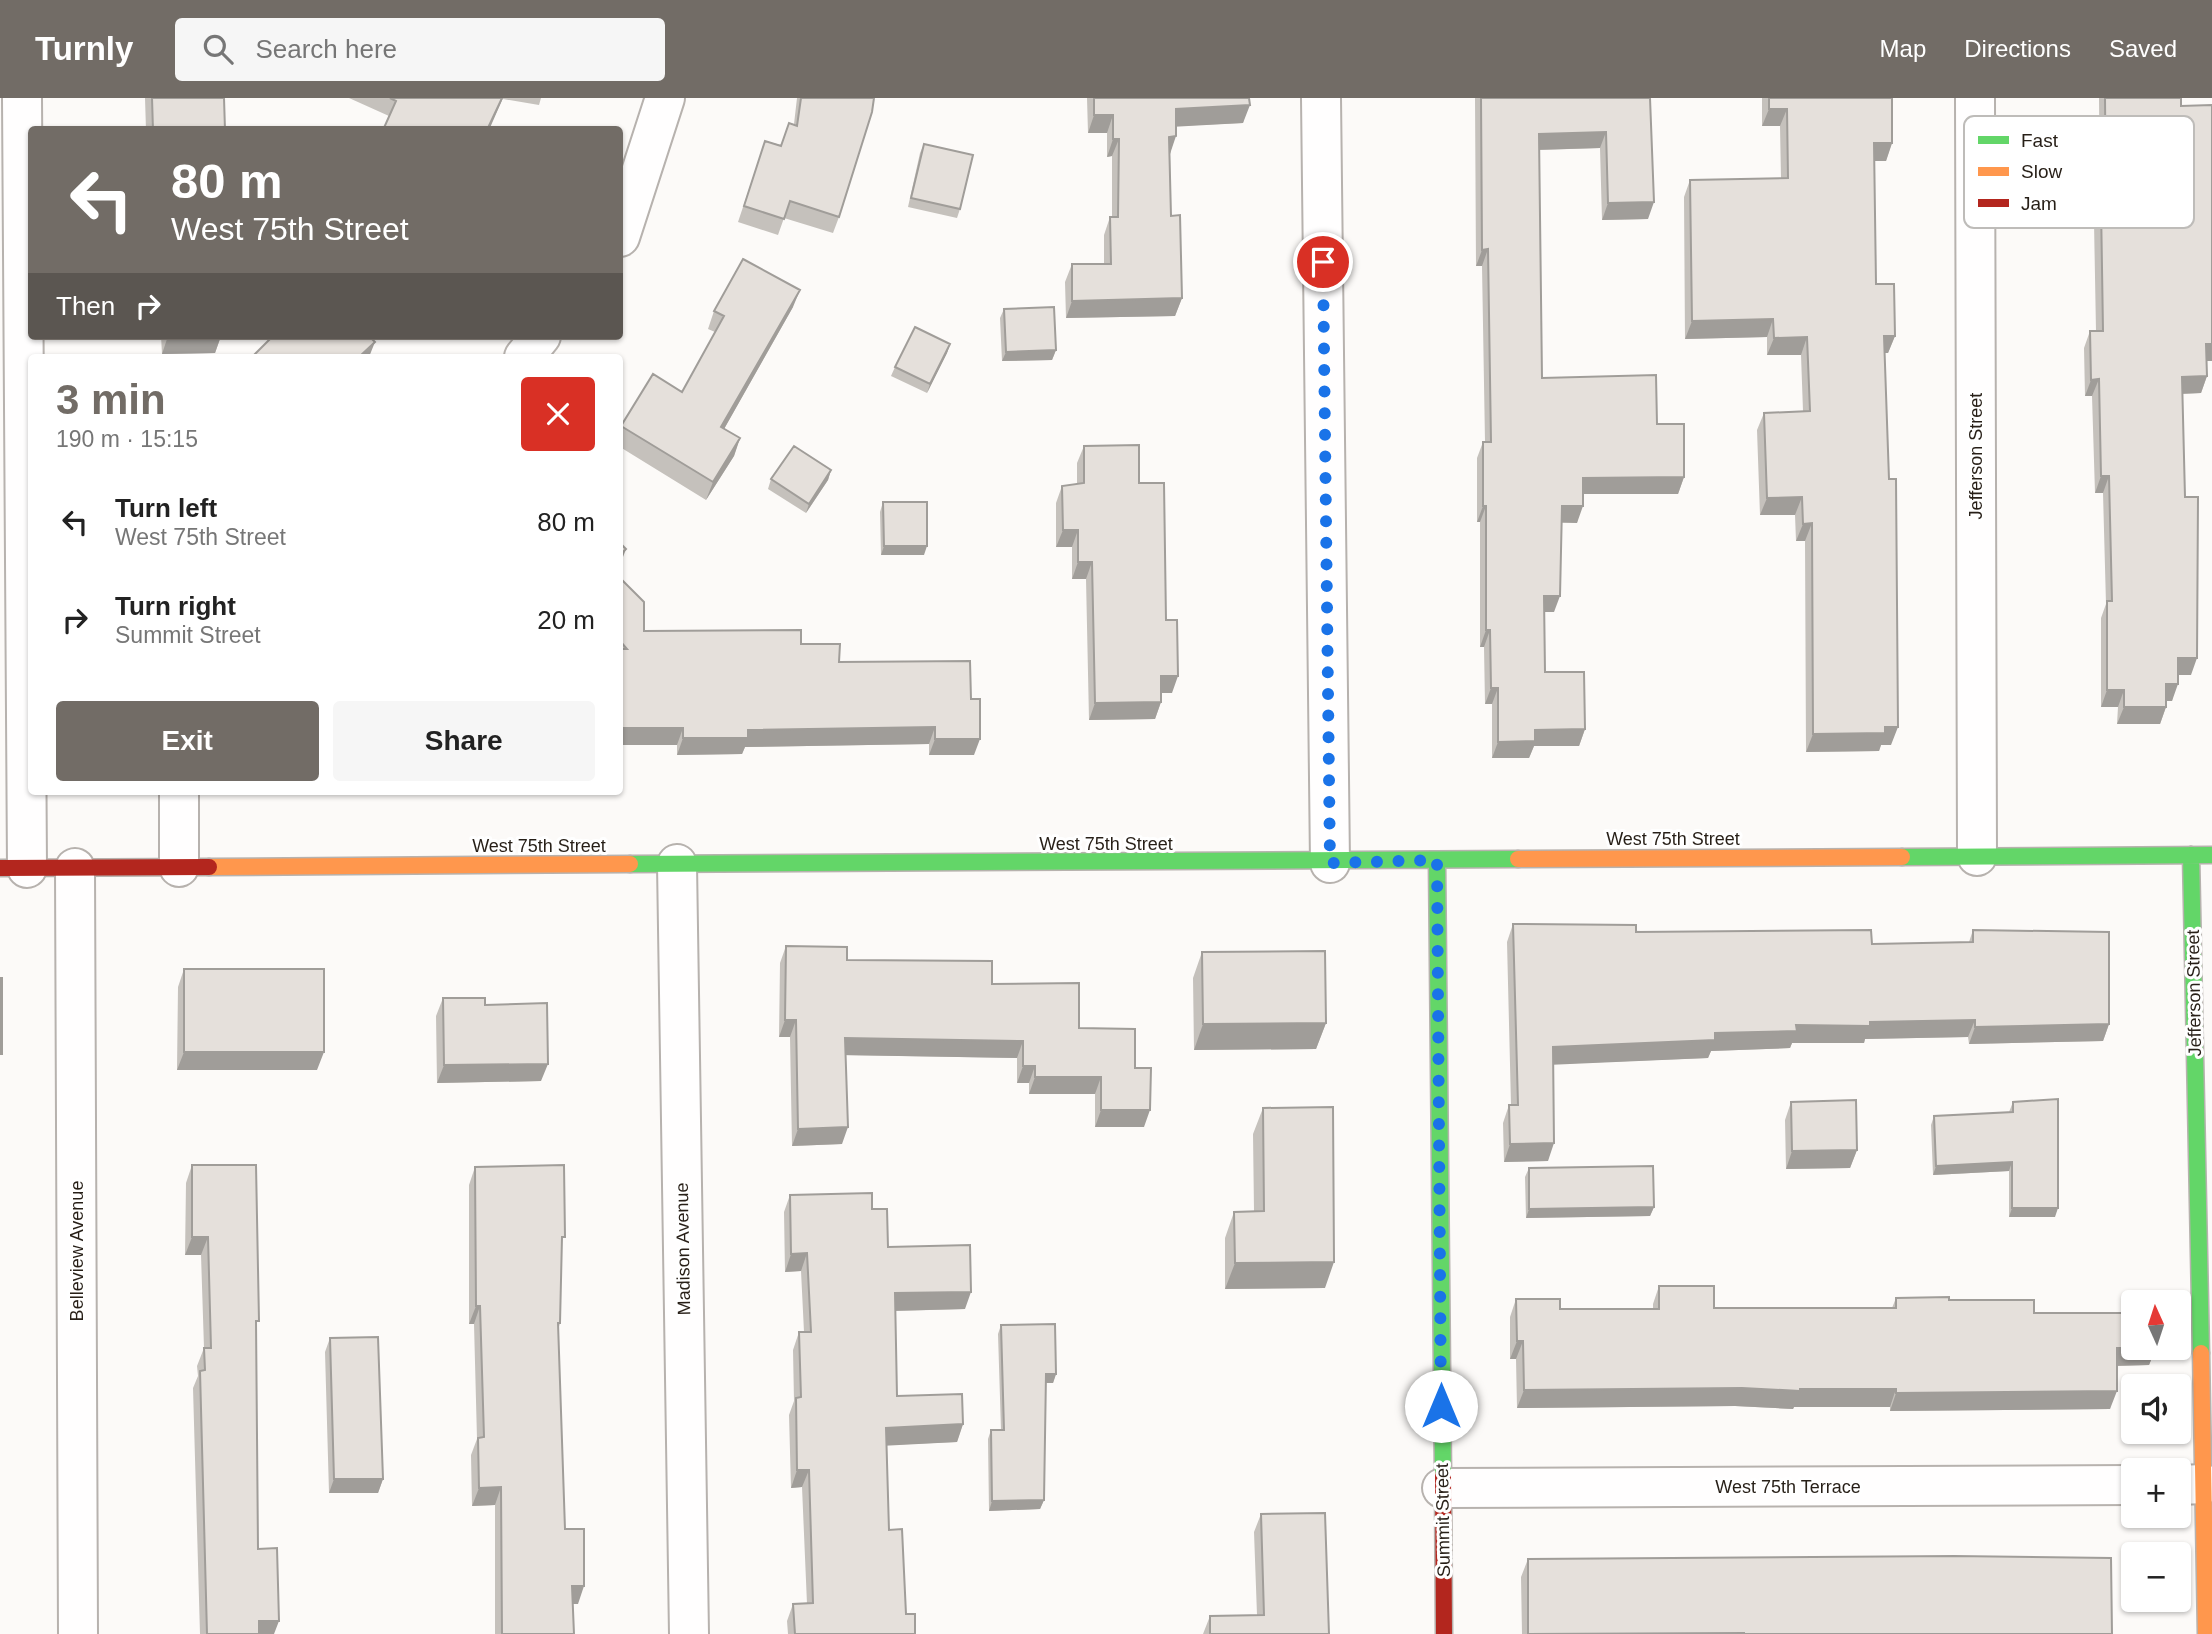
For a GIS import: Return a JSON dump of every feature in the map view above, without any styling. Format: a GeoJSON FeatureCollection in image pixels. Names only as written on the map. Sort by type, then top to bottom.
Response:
{"type":"FeatureCollection","features":[{"type":"Feature","properties":{"kind":"main road","name":"Jefferson Street"},"geometry":{"type":"LineString","coordinates":[[2191,855],[2191,1458]]}},
{"type":"Feature","properties":{"kind":"main road","name":"West 75th Street"},"geometry":{"type":"LineString","coordinates":[[14,868],[1330,863],[2212,855]]}},
{"type":"Feature","properties":{"kind":"main road","name":"Summit Street"},"geometry":{"type":"LineString","coordinates":[[1437,860],[1444,1634]]}},
{"type":"Feature","properties":{"kind":"main road","name":"Jefferson Street"},"geometry":{"type":"LineString","coordinates":[[2191,1485],[2206,1634]]}},
{"type":"Feature","properties":{"kind":"street"},"geometry":{"type":"LineString","coordinates":[[22,98],[28,632]]}},
{"type":"Feature","properties":{"kind":"street"},"geometry":{"type":"LineString","coordinates":[[623,228],[665,98]]}},
{"type":"Feature","properties":{"kind":"street"},"geometry":{"type":"LineString","coordinates":[[1321,98],[1330,863]]}},
{"type":"Feature","properties":{"kind":"street","name":"Jefferson Street"},"geometry":{"type":"LineString","coordinates":[[1975,98],[1975,116]]}},
{"type":"Feature","properties":{"kind":"street","name":"Jefferson Street"},"geometry":{"type":"LineString","coordinates":[[1975,228],[1977,856]]}},
{"type":"Feature","properties":{"kind":"street"},"geometry":{"type":"LineString","coordinates":[[526,354],[538,340]]}},
{"type":"Feature","properties":{"kind":"street"},"geometry":{"type":"LineString","coordinates":[[14,868],[28,731]]}},
{"type":"Feature","properties":{"kind":"street"},"geometry":{"type":"LineString","coordinates":[[179,795],[179,867]]}},
{"type":"Feature","properties":{"kind":"street","name":"Madison Avenue"},"geometry":{"type":"LineString","coordinates":[[677,864],[689,1634]]}},
{"type":"Feature","properties":{"kind":"street","name":"Belleview Avenue"},"geometry":{"type":"LineString","coordinates":[[75,868],[78,1634]]}},
{"type":"Feature","properties":{"kind":"street","name":"West 75th Terrace"},"geometry":{"type":"LineString","coordinates":[[1442,1488],[2121,1485]]}},
{"type":"Feature","properties":{"kind":"building"},"geometry":{"type":"Polygon","coordinates":[[[152,98],[224,98],[225,126],[153,126],[152,98]]]}},
{"type":"Feature","properties":{"kind":"building"},"geometry":{"type":"Polygon","coordinates":[[[390,98],[502,98],[489,126],[385,126],[396,101],[390,98]]]}},
{"type":"Feature","properties":{"kind":"building"},"geometry":{"type":"Polygon","coordinates":[[[801,98],[874,98],[839,217],[790,201],[784,219],[744,206],[765,141],[781,146],[789,123],[797,126],[801,98]]]}},
{"type":"Feature","properties":{"kind":"building"},"geometry":{"type":"Polygon","coordinates":[[[1094,98],[1249,98],[1250,105],[1176,109],[1176,136],[1169,137],[1171,216],[1180,215],[1182,298],[1072,301],[1072,264],[1111,264],[1110,217],[1118,217],[1119,139],[1113,139],[1113,115],[1094,115],[1094,98]]]}},
{"type":"Feature","properties":{"kind":"building"},"geometry":{"type":"Polygon","coordinates":[[[1481,98],[1650,98],[1654,202],[1608,203],[1606,132],[1539,134],[1542,378],[1656,375],[1657,424],[1684,424],[1684,477],[1583,478],[1583,506],[1562,506],[1560,596],[1544,596],[1545,672],[1584,672],[1585,729],[1535,730],[1535,741],[1498,742],[1498,688],[1491,688],[1490,630],[1486,630],[1483,442],[1491,442],[1488,249],[1482,250],[1481,98]]]}},
{"type":"Feature","properties":{"kind":"building"},"geometry":{"type":"Polygon","coordinates":[[[1769,98],[1892,98],[1892,143],[1874,143],[1876,284],[1894,284],[1895,336],[1884,336],[1889,479],[1896,479],[1898,727],[1885,727],[1885,733],[1813,734],[1812,523],[1803,524],[1802,497],[1767,498],[1764,413],[1810,411],[1807,337],[1774,338],[1773,319],[1692,321],[1690,180],[1788,178],[1787,109],[1769,109],[1769,98]]]}},
{"type":"Feature","properties":{"kind":"building"},"geometry":{"type":"Polygon","coordinates":[[[2105,98],[2181,98],[2181,106],[2212,105],[2212,344],[2206,344],[2207,376],[2182,377],[2185,497],[2198,497],[2197,658],[2178,658],[2178,684],[2166,684],[2166,707],[2124,707],[2124,690],[2107,690],[2107,601],[2112,601],[2109,476],[2101,476],[2099,379],[2091,380],[2090,331],[2103,331],[2101,228],[2194,228],[2194,116],[2105,116],[2105,98]]]}},
{"type":"Feature","properties":{"kind":"building"},"geometry":{"type":"Polygon","coordinates":[[[924,144],[973,155],[960,209],[911,198],[924,144]]]}},
{"type":"Feature","properties":{"kind":"building"},"geometry":{"type":"Polygon","coordinates":[[[743,259],[800,290],[721,427],[740,438],[713,482],[623,427],[623,423],[653,374],[682,392],[724,316],[714,311],[743,259]]]}},
{"type":"Feature","properties":{"kind":"building"},"geometry":{"type":"Polygon","coordinates":[[[1054,307],[1056,350],[1006,352],[1004,309],[1054,307]]]}},
{"type":"Feature","properties":{"kind":"building"},"geometry":{"type":"Polygon","coordinates":[[[915,327],[950,344],[930,384],[895,367],[915,327]]]}},
{"type":"Feature","properties":{"kind":"building"},"geometry":{"type":"Polygon","coordinates":[[[269,340],[375,342],[362,354],[255,354],[269,340]]]}},
{"type":"Feature","properties":{"kind":"building"},"geometry":{"type":"Polygon","coordinates":[[[1139,445],[1139,483],[1164,483],[1166,620],[1177,620],[1178,676],[1161,676],[1161,702],[1095,703],[1092,562],[1078,562],[1078,530],[1063,530],[1062,486],[1084,483],[1084,446],[1139,445]]]}},
{"type":"Feature","properties":{"kind":"building"},"geometry":{"type":"Polygon","coordinates":[[[794,446],[831,470],[809,504],[771,479],[794,446]]]}},
{"type":"Feature","properties":{"kind":"building"},"geometry":{"type":"Polygon","coordinates":[[[883,502],[927,502],[927,546],[884,546],[883,502]]]}},
{"type":"Feature","properties":{"kind":"building"},"geometry":{"type":"Polygon","coordinates":[[[623,581],[644,602],[644,631],[801,630],[801,644],[840,644],[839,662],[970,661],[971,699],[980,699],[980,739],[935,739],[935,727],[748,730],[748,738],[683,738],[683,728],[623,728],[623,649],[627,649],[623,644],[623,581]]]}},
{"type":"Feature","properties":{"kind":"building"},"geometry":{"type":"Polygon","coordinates":[[[1513,924],[1636,925],[1636,932],[1871,930],[1872,944],[1973,942],[1973,930],[2109,932],[2109,1024],[1975,1027],[1975,1020],[1870,1022],[1870,1026],[1796,1025],[1797,1031],[1715,1033],[1715,1040],[1553,1047],[1554,1143],[1510,1144],[1509,1105],[1518,1105],[1513,924]]]}},
{"type":"Feature","properties":{"kind":"building"},"geometry":{"type":"Polygon","coordinates":[[[786,946],[847,947],[847,960],[992,961],[992,984],[1079,983],[1079,1028],[1135,1029],[1135,1068],[1151,1068],[1150,1110],[1101,1110],[1101,1077],[1035,1077],[1035,1066],[1023,1066],[1023,1041],[845,1038],[848,1127],[798,1129],[796,1020],[785,1020],[786,946]]]}},
{"type":"Feature","properties":{"kind":"building"},"geometry":{"type":"Polygon","coordinates":[[[1325,951],[1326,1023],[1203,1024],[1202,952],[1325,951]]]}},
{"type":"Feature","properties":{"kind":"building"},"geometry":{"type":"Polygon","coordinates":[[[184,969],[324,969],[324,1052],[184,1052],[184,969]]]}},
{"type":"Feature","properties":{"kind":"building"},"geometry":{"type":"Polygon","coordinates":[[[2,978],[2,1054],[0,1054],[2,978]]]}},
{"type":"Feature","properties":{"kind":"building"},"geometry":{"type":"Polygon","coordinates":[[[443,998],[485,998],[485,1005],[547,1003],[548,1064],[444,1065],[443,998]]]}},
{"type":"Feature","properties":{"kind":"building"},"geometry":{"type":"Polygon","coordinates":[[[2058,1099],[2058,1208],[2012,1208],[2012,1162],[1936,1166],[1934,1116],[2013,1112],[2013,1102],[2058,1099]]]}},
{"type":"Feature","properties":{"kind":"building"},"geometry":{"type":"Polygon","coordinates":[[[1856,1100],[1857,1150],[1792,1151],[1791,1102],[1856,1100]]]}},
{"type":"Feature","properties":{"kind":"building"},"geometry":{"type":"Polygon","coordinates":[[[1333,1107],[1334,1262],[1235,1263],[1234,1212],[1264,1211],[1263,1108],[1333,1107]]]}},
{"type":"Feature","properties":{"kind":"building"},"geometry":{"type":"Polygon","coordinates":[[[192,1165],[256,1165],[259,1321],[256,1321],[258,1549],[277,1548],[279,1621],[259,1621],[259,1634],[207,1634],[200,1371],[205,1370],[204,1348],[211,1348],[208,1237],[192,1237],[192,1165]]]}},
{"type":"Feature","properties":{"kind":"building"},"geometry":{"type":"Polygon","coordinates":[[[564,1165],[565,1237],[562,1237],[558,1323],[565,1529],[584,1529],[584,1586],[572,1586],[574,1634],[502,1634],[501,1487],[479,1488],[478,1438],[484,1437],[480,1306],[476,1306],[475,1167],[564,1165]]]}},
{"type":"Feature","properties":{"kind":"building"},"geometry":{"type":"Polygon","coordinates":[[[1653,1166],[1654,1207],[1529,1209],[1529,1168],[1653,1166]]]}},
{"type":"Feature","properties":{"kind":"building"},"geometry":{"type":"Polygon","coordinates":[[[872,1193],[872,1209],[887,1209],[888,1247],[970,1245],[971,1292],[895,1293],[897,1396],[962,1394],[963,1424],[886,1428],[889,1530],[902,1529],[906,1614],[915,1614],[915,1634],[795,1634],[793,1604],[813,1603],[809,1470],[797,1470],[796,1398],[801,1397],[799,1332],[811,1332],[807,1253],[791,1254],[790,1195],[872,1193]]]}},
{"type":"Feature","properties":{"kind":"building"},"geometry":{"type":"Polygon","coordinates":[[[1659,1286],[1714,1286],[1714,1308],[1896,1308],[1896,1298],[1949,1297],[1949,1300],[2034,1300],[2034,1313],[2121,1313],[2121,1348],[2117,1348],[2117,1391],[1896,1393],[1896,1389],[1524,1390],[1523,1341],[1517,1341],[1516,1299],[1560,1299],[1560,1309],[1659,1309],[1659,1286]]]}},
{"type":"Feature","properties":{"kind":"building"},"geometry":{"type":"Polygon","coordinates":[[[1055,1324],[1056,1374],[1046,1374],[1044,1500],[992,1501],[991,1430],[1004,1430],[1001,1325],[1055,1324]]]}},
{"type":"Feature","properties":{"kind":"building"},"geometry":{"type":"Polygon","coordinates":[[[378,1337],[383,1479],[334,1479],[330,1338],[378,1337]]]}},
{"type":"Feature","properties":{"kind":"building"},"geometry":{"type":"Polygon","coordinates":[[[1325,1513],[1329,1634],[1210,1634],[1210,1616],[1264,1615],[1261,1514],[1325,1513]]]}},
{"type":"Feature","properties":{"kind":"building"},"geometry":{"type":"Polygon","coordinates":[[[1954,1556],[2111,1558],[2112,1634],[1528,1634],[1528,1559],[1954,1556]]]}},
{"type":"Feature","properties":{"kind":"traffic: fast"},"geometry":{"type":"LineString","coordinates":[[2191,855],[2201,1353]]}},
{"type":"Feature","properties":{"kind":"traffic: fast"},"geometry":{"type":"LineString","coordinates":[[1902,857],[2212,855]]}},
{"type":"Feature","properties":{"kind":"traffic: fast"},"geometry":{"type":"LineString","coordinates":[[630,864],[1518,859]]}},
{"type":"Feature","properties":{"kind":"traffic: fast"},"geometry":{"type":"LineString","coordinates":[[1437,860],[1443,1475]]}},
{"type":"Feature","properties":{"kind":"traffic: slow"},"geometry":{"type":"LineString","coordinates":[[1518,859],[1902,857]]}},
{"type":"Feature","properties":{"kind":"traffic: slow"},"geometry":{"type":"LineString","coordinates":[[209,867],[630,864]]}},
{"type":"Feature","properties":{"kind":"traffic: slow"},"geometry":{"type":"LineString","coordinates":[[2201,1353],[2206,1634]]}},
{"type":"Feature","properties":{"kind":"traffic: jam"},"geometry":{"type":"LineString","coordinates":[[0,868],[209,867]]}},
{"type":"Feature","properties":{"kind":"traffic: jam"},"geometry":{"type":"LineString","coordinates":[[1443,1475],[1444,1634]]}},
{"type":"Feature","properties":{"kind":"route"},"geometry":{"type":"LineString","coordinates":[[1323,262],[1330,863],[1437,860],[1441,1406]]}}]}
